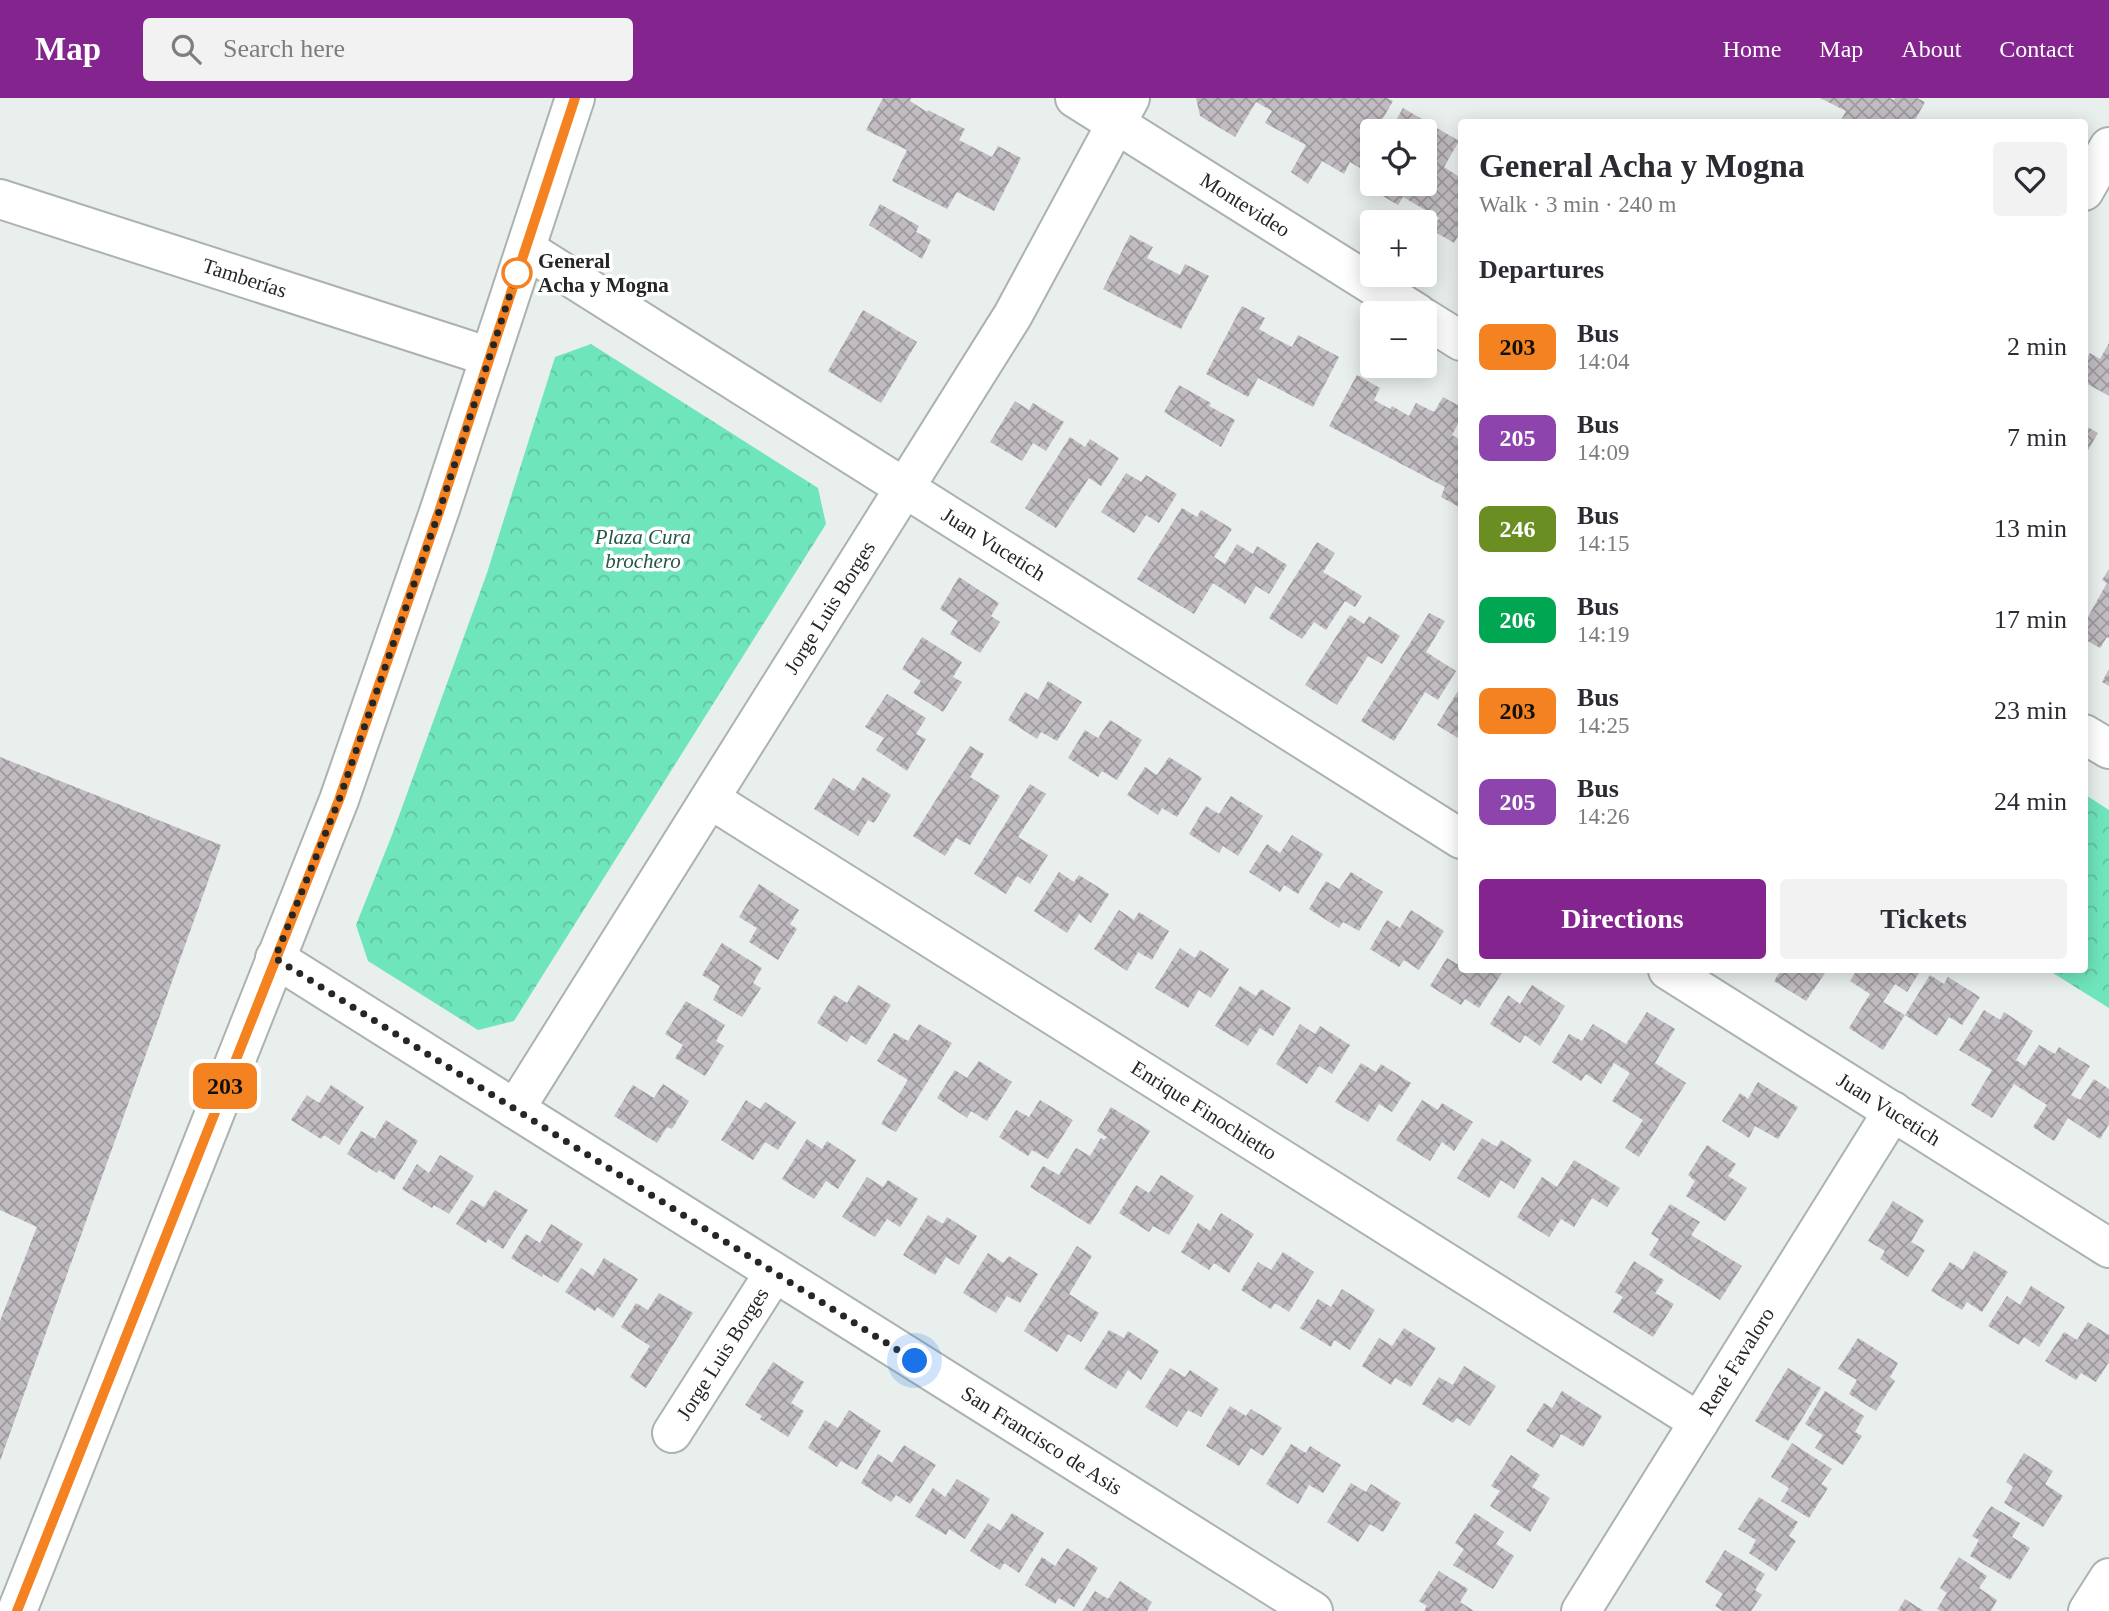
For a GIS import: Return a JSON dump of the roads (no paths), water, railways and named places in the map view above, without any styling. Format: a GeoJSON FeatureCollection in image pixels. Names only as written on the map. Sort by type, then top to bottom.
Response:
{"type":"FeatureCollection","features":[{"type":"Feature","properties":{"kind":"street"},"geometry":{"type":"LineString","coordinates":[[17,1611],[339,800],[440,509],[575,98]]}},
{"type":"Feature","properties":{"kind":"street","name":"Montevideo"},"geometry":{"type":"LineString","coordinates":[[1075,98],[1123,111],[1400,301]]}},
{"type":"Feature","properties":{"kind":"street","name":"Jorge Luis Borges"},"geometry":{"type":"LineString","coordinates":[[515,1109],[1013,315],[1123,111]]}},
{"type":"Feature","properties":{"kind":"street"},"geometry":{"type":"LineString","coordinates":[[2088,184],[2109,146]]}},
{"type":"Feature","properties":{"kind":"street","name":"Tamberías"},"geometry":{"type":"LineString","coordinates":[[0,199],[489,357]]}},
{"type":"Feature","properties":{"kind":"street","name":"Juan Vucetich"},"geometry":{"type":"LineString","coordinates":[[526,249],[1458,837]]}},
{"type":"Feature","properties":{"kind":"street"},"geometry":{"type":"LineString","coordinates":[[1437,326],[1458,339]]}},
{"type":"Feature","properties":{"kind":"street"},"geometry":{"type":"LineString","coordinates":[[2088,736],[2109,749]]}},
{"type":"Feature","properties":{"kind":"street","name":"Enrique Finochietto"},"geometry":{"type":"LineString","coordinates":[[710,799],[1699,1422]]}},
{"type":"Feature","properties":{"kind":"street","name":"San Francisco de Asis"},"geometry":{"type":"LineString","coordinates":[[275,958],[1313,1611]]}},
{"type":"Feature","properties":{"kind":"street","name":"Juan Vucetich"},"geometry":{"type":"LineString","coordinates":[[1673,973],[2109,1248]]}},
{"type":"Feature","properties":{"kind":"street","name":"René Favaloro"},"geometry":{"type":"LineString","coordinates":[[1581,1611],[1893,1111]]}},
{"type":"Feature","properties":{"kind":"street","name":"Jorge Luis Borges"},"geometry":{"type":"LineString","coordinates":[[672,1433],[774,1272]]}},
{"type":"Feature","properties":{"kind":"street"},"geometry":{"type":"LineString","coordinates":[[2088,1611],[2109,1578]]}},
{"type":"Feature","properties":{"kind":"place","name":"General Acha y Mogna"},"geometry":{"type":"Point","coordinates":[517,273]}},
{"type":"Feature","properties":{"kind":"park label","name":"Plaza Cura brochero"},"geometry":{"type":"Point","coordinates":[643,549]}}]}
